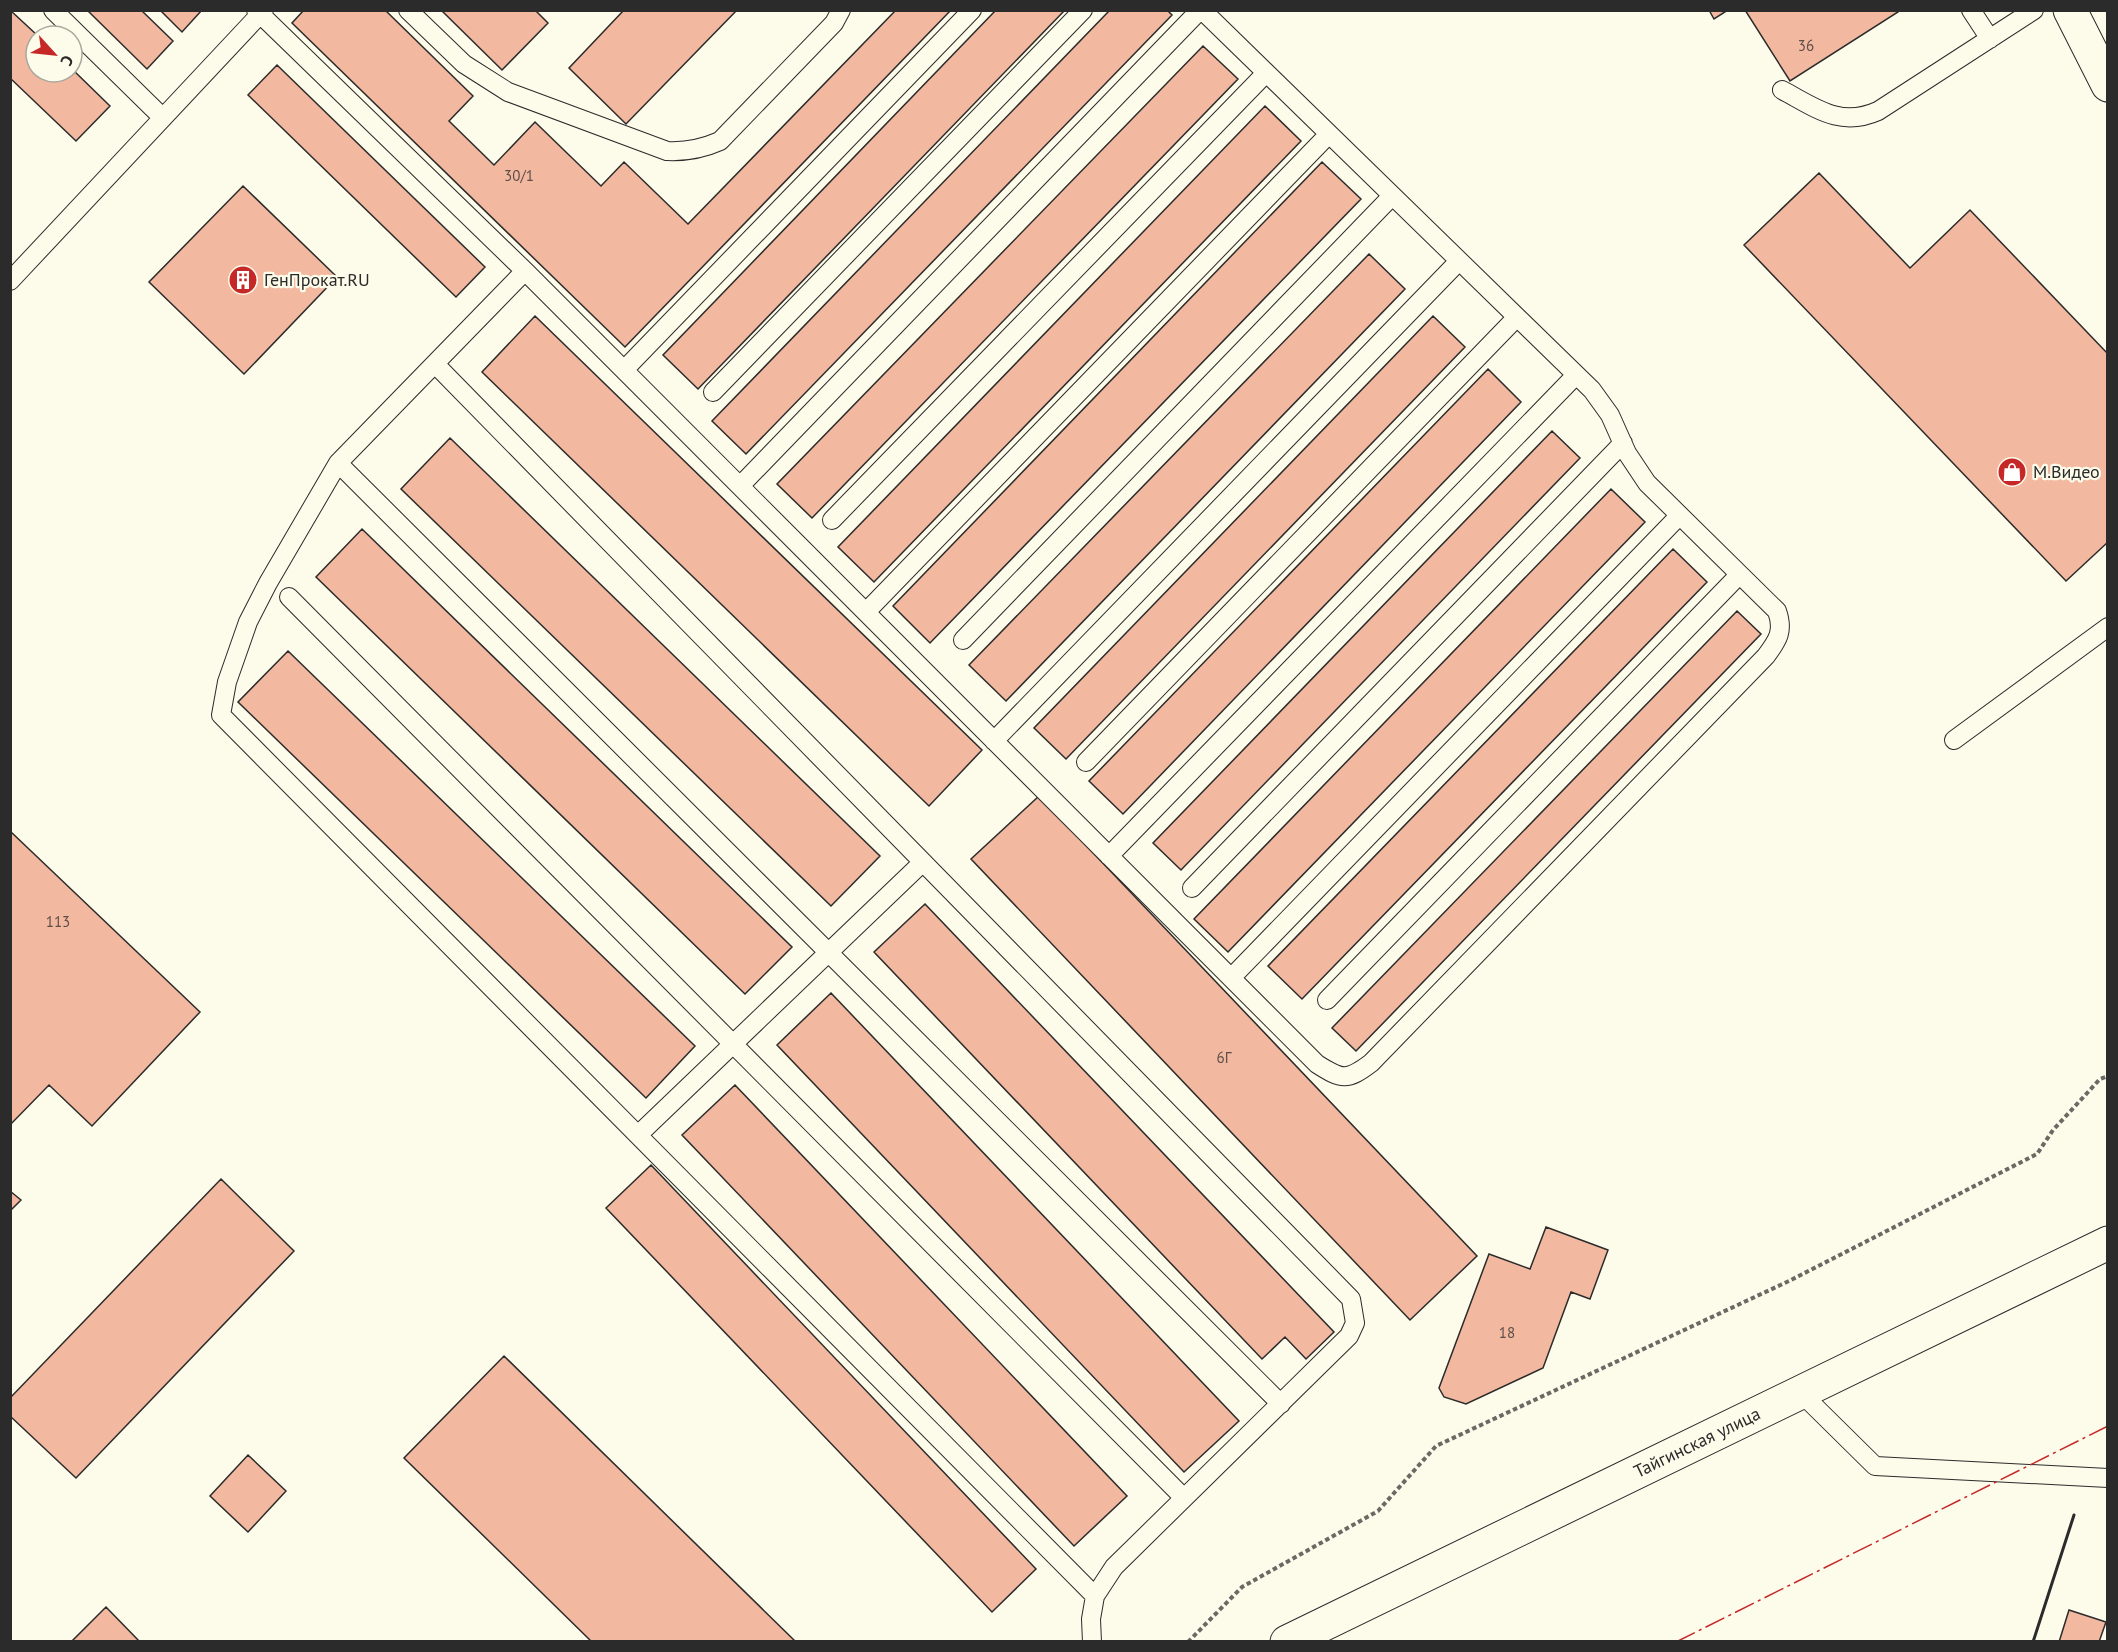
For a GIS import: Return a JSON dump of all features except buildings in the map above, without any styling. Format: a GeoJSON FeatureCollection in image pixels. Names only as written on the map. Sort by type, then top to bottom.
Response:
{"type":"FeatureCollection","features":[{"type":"Feature","properties":{"kind":"main road"},"geometry":{"type":"LineString","coordinates":[[2070,10],[2108,85]]}},
{"type":"Feature","properties":{"kind":"main road","name":"Тайгинская улица"},"geometry":{"type":"LineString","coordinates":[[1287,1641],[2108,1243]]}},
{"type":"Feature","properties":{"kind":"lane"},"geometry":{"type":"LineString","coordinates":[[53,10],[164,118]]}},
{"type":"Feature","properties":{"kind":"lane"},"geometry":{"type":"LineString","coordinates":[[408,10],[464,64],[508,92],[667,152],[686,152],[702,149],[720,141],[834,23],[841,10]]}},
{"type":"Feature","properties":{"kind":"lane"},"geometry":{"type":"LineString","coordinates":[[624,370],[972,10]]}},
{"type":"Feature","properties":{"kind":"lane"},"geometry":{"type":"LineString","coordinates":[[712,392],[1083,10]]}},
{"type":"Feature","properties":{"kind":"lane"},"geometry":{"type":"LineString","coordinates":[[10,281],[164,118],[260,12],[525,271],[1317,1064],[1337,1077],[1355,1076],[1371,1064],[1766,656],[1780,638],[1781,623],[1777,611],[1647,483],[1602,403],[1517,317],[1201,10],[740,486]]}},
{"type":"Feature","properties":{"kind":"lane"},"geometry":{"type":"LineString","coordinates":[[1971,10],[1990,39]]}},
{"type":"Feature","properties":{"kind":"lane"},"geometry":{"type":"LineString","coordinates":[[1782,90],[1831,115],[1849,119],[1863,117],[1878,111],[2034,10]]}},
{"type":"Feature","properties":{"kind":"lane"},"geometry":{"type":"LineString","coordinates":[[832,520],[1266,73]]}},
{"type":"Feature","properties":{"kind":"lane"},"geometry":{"type":"LineString","coordinates":[[866,612],[1329,134]]}},
{"type":"Feature","properties":{"kind":"lane"},"geometry":{"type":"LineString","coordinates":[[963,640],[1392,196]]}},
{"type":"Feature","properties":{"kind":"lane"},"geometry":{"type":"LineString","coordinates":[[994,741],[1459,261]]}},
{"type":"Feature","properties":{"kind":"lane"},"geometry":{"type":"LineString","coordinates":[[525,271],[338,464],[268,583],[248,622],[226,682],[221,715],[1095,1596]]}},
{"type":"Feature","properties":{"kind":"lane"},"geometry":{"type":"LineString","coordinates":[[1086,762],[1517,317]]}},
{"type":"Feature","properties":{"kind":"lane"},"geometry":{"type":"LineString","coordinates":[[435,364],[1351,1299],[1355,1323],[1349,1336],[1114,1567],[1095,1596],[1091,1619],[1092,1641]]}},
{"type":"Feature","properties":{"kind":"lane"},"geometry":{"type":"LineString","coordinates":[[1110,856],[1576,375]]}},
{"type":"Feature","properties":{"kind":"lane"},"geometry":{"type":"LineString","coordinates":[[1192,888],[1623,443]]}},
{"type":"Feature","properties":{"kind":"lane"},"geometry":{"type":"LineString","coordinates":[[338,464],[1281,1404]]}},
{"type":"Feature","properties":{"kind":"lane"},"geometry":{"type":"LineString","coordinates":[[1231,978],[1679,516]]}},
{"type":"Feature","properties":{"kind":"lane"},"geometry":{"type":"LineString","coordinates":[[1327,1000],[1739,575]]}},
{"type":"Feature","properties":{"kind":"lane"},"geometry":{"type":"LineString","coordinates":[[290,597],[1184,1498]]}},
{"type":"Feature","properties":{"kind":"lane"},"geometry":{"type":"LineString","coordinates":[[1954,740],[2108,627]]}},
{"type":"Feature","properties":{"kind":"lane"},"geometry":{"type":"LineString","coordinates":[[638,1135],[923,862]]}},
{"type":"Feature","properties":{"kind":"lane"},"geometry":{"type":"LineString","coordinates":[[1800,1392],[1875,1466],[2108,1478]]}},
{"type":"Feature","properties":{"kind":"path"},"geometry":{"type":"LineString","coordinates":[[1188,1641],[1242,1587],[1378,1512],[1436,1446],[1789,1281],[2037,1154],[2053,1130],[2100,1079],[2108,1076]]}},
{"type":"Feature","properties":{"kind":"wall"},"geometry":{"type":"LineString","coordinates":[[2033,1642],[2074,1515]]}},
{"type":"Feature","properties":{"kind":"power"},"geometry":{"type":"LineString","coordinates":[[1676,1642],[2108,1426]]}},
{"type":"Feature","properties":{"kind":"place","name":"ГенПрокат.RU"},"geometry":{"type":"Point","coordinates":[243,280]}},
{"type":"Feature","properties":{"kind":"place","name":"М.Видео"},"geometry":{"type":"Point","coordinates":[2012,472]}}]}
